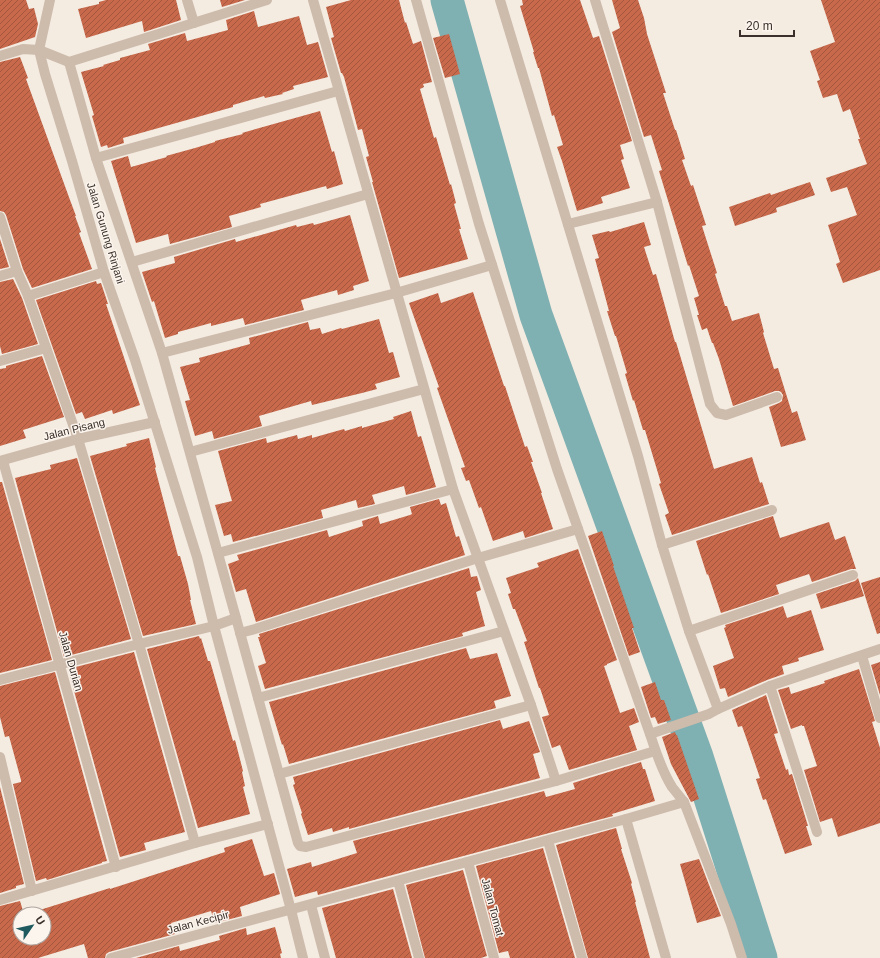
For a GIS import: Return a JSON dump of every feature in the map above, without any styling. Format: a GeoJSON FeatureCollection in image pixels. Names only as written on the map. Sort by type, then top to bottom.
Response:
{"type":"FeatureCollection","features":[{"type":"Feature","properties":{"kind":"street"},"geometry":{"type":"LineString","coordinates":[[39,50],[50,0]]}},
{"type":"Feature","properties":{"kind":"street"},"geometry":{"type":"LineString","coordinates":[[187,0],[194,23]]}},
{"type":"Feature","properties":{"kind":"street"},"geometry":{"type":"LineString","coordinates":[[0,56],[23,50],[39,50],[69,62],[267,0]]}},
{"type":"Feature","properties":{"kind":"street"},"geometry":{"type":"LineString","coordinates":[[312,0],[452,489],[531,705],[556,781]]}},
{"type":"Feature","properties":{"kind":"street"},"geometry":{"type":"LineString","coordinates":[[416,0],[479,224],[557,469],[655,751],[673,787],[684,802],[731,924],[742,958]]}},
{"type":"Feature","properties":{"kind":"street"},"geometry":{"type":"LineString","coordinates":[[500,0],[638,456],[662,545],[714,712]]}},
{"type":"Feature","properties":{"kind":"street"},"geometry":{"type":"LineString","coordinates":[[595,0],[657,202],[710,404],[716,413],[726,415],[777,397]]}},
{"type":"Feature","properties":{"kind":"street","name":"Jalan Gunung Rinjani"},"geometry":{"type":"LineString","coordinates":[[39,50],[104,272],[135,360],[197,557],[303,958]]}},
{"type":"Feature","properties":{"kind":"street"},"geometry":{"type":"LineString","coordinates":[[69,62],[96,158],[162,353],[300,846],[306,847],[556,781],[655,751]]}},
{"type":"Feature","properties":{"kind":"street"},"geometry":{"type":"LineString","coordinates":[[96,158],[338,91]]}},
{"type":"Feature","properties":{"kind":"street"},"geometry":{"type":"LineString","coordinates":[[132,262],[368,194]]}},
{"type":"Feature","properties":{"kind":"street"},"geometry":{"type":"LineString","coordinates":[[568,224],[657,202]]}},
{"type":"Feature","properties":{"kind":"street"},"geometry":{"type":"LineString","coordinates":[[0,217],[17,271],[28,296],[78,439],[139,644],[195,843]]}},
{"type":"Feature","properties":{"kind":"street"},"geometry":{"type":"LineString","coordinates":[[162,353],[396,293],[492,265]]}},
{"type":"Feature","properties":{"kind":"street"},"geometry":{"type":"LineString","coordinates":[[0,276],[17,271]]}},
{"type":"Feature","properties":{"kind":"street"},"geometry":{"type":"LineString","coordinates":[[28,296],[104,272]]}},
{"type":"Feature","properties":{"kind":"street"},"geometry":{"type":"LineString","coordinates":[[0,361],[46,348]]}},
{"type":"Feature","properties":{"kind":"street"},"geometry":{"type":"LineString","coordinates":[[190,452],[424,389]]}},
{"type":"Feature","properties":{"kind":"street","name":"Jalan Pisang"},"geometry":{"type":"LineString","coordinates":[[2,461],[78,439],[155,422]]}},
{"type":"Feature","properties":{"kind":"street","name":"Jalan Durian"},"geometry":{"type":"LineString","coordinates":[[2,461],[116,867]]}},
{"type":"Feature","properties":{"kind":"street"},"geometry":{"type":"LineString","coordinates":[[218,553],[452,489]]}},
{"type":"Feature","properties":{"kind":"street"},"geometry":{"type":"LineString","coordinates":[[662,545],[772,510]]}},
{"type":"Feature","properties":{"kind":"street"},"geometry":{"type":"LineString","coordinates":[[240,633],[478,558],[578,529]]}},
{"type":"Feature","properties":{"kind":"street"},"geometry":{"type":"LineString","coordinates":[[690,631],[853,575]]}},
{"type":"Feature","properties":{"kind":"street"},"geometry":{"type":"LineString","coordinates":[[0,680],[214,626],[236,618]]}},
{"type":"Feature","properties":{"kind":"street"},"geometry":{"type":"LineString","coordinates":[[258,698],[504,631]]}},
{"type":"Feature","properties":{"kind":"street"},"geometry":{"type":"LineString","coordinates":[[650,734],[714,712],[770,686],[880,649]]}},
{"type":"Feature","properties":{"kind":"street"},"geometry":{"type":"LineString","coordinates":[[862,656],[880,718]]}},
{"type":"Feature","properties":{"kind":"street"},"geometry":{"type":"LineString","coordinates":[[770,686],[817,832]]}},
{"type":"Feature","properties":{"kind":"street"},"geometry":{"type":"LineString","coordinates":[[279,774],[531,705]]}},
{"type":"Feature","properties":{"kind":"street"},"geometry":{"type":"LineString","coordinates":[[0,757],[32,891]]}},
{"type":"Feature","properties":{"kind":"street","name":"Jalan Kecipir"},"geometry":{"type":"LineString","coordinates":[[111,958],[311,905],[684,802]]}},
{"type":"Feature","properties":{"kind":"street"},"geometry":{"type":"LineString","coordinates":[[626,819],[666,958]]}},
{"type":"Feature","properties":{"kind":"street"},"geometry":{"type":"LineString","coordinates":[[0,900],[195,843],[268,824]]}},
{"type":"Feature","properties":{"kind":"street"},"geometry":{"type":"LineString","coordinates":[[548,840],[582,958]]}},
{"type":"Feature","properties":{"kind":"street","name":"Jalan Tomat"},"geometry":{"type":"LineString","coordinates":[[468,862],[494,958]]}},
{"type":"Feature","properties":{"kind":"street"},"geometry":{"type":"LineString","coordinates":[[398,881],[419,958]]}},
{"type":"Feature","properties":{"kind":"street"},"geometry":{"type":"LineString","coordinates":[[311,905],[325,958]]}},
{"type":"Feature","properties":{"kind":"building"},"geometry":{"type":"Polygon","coordinates":[[[0,0],[26,0],[29,9],[34,8],[38,24],[35,37],[0,49],[0,0]]]}},
{"type":"Feature","properties":{"kind":"building"},"geometry":{"type":"Polygon","coordinates":[[[106,0],[176,0],[181,20],[144,32],[142,21],[86,38],[78,9],[99,4],[99,2],[106,0]]]}},
{"type":"Feature","properties":{"kind":"building"},"geometry":{"type":"Polygon","coordinates":[[[220,0],[245,0],[222,7],[220,0]]]}},
{"type":"Feature","properties":{"kind":"building"},"geometry":{"type":"Polygon","coordinates":[[[351,0],[399,0],[405,23],[406,22],[413,44],[421,41],[432,82],[423,84],[424,87],[420,89],[434,138],[436,137],[450,185],[451,184],[456,203],[454,204],[461,229],[459,229],[468,259],[399,278],[372,182],[366,157],[369,156],[362,129],[358,130],[344,77],[341,73],[331,38],[334,37],[326,7],[351,0]]]}},
{"type":"Feature","properties":{"kind":"building"},"geometry":{"type":"Polygon","coordinates":[[[522,0],[580,0],[593,38],[599,36],[632,141],[620,145],[624,159],[621,160],[630,188],[601,197],[603,203],[577,211],[557,147],[563,145],[554,115],[552,116],[520,6],[523,5],[522,0]]]}},
{"type":"Feature","properties":{"kind":"building"},"geometry":{"type":"Polygon","coordinates":[[[612,0],[638,0],[666,93],[663,93],[685,159],[682,160],[691,186],[693,185],[706,225],[702,226],[717,273],[715,274],[725,306],[727,306],[732,321],[759,313],[763,333],[774,369],[778,368],[792,413],[797,411],[806,440],[781,447],[769,407],[782,401],[783,395],[779,391],[775,391],[733,406],[713,343],[707,328],[702,330],[697,315],[699,315],[694,298],[699,296],[689,265],[688,266],[659,171],[662,170],[651,135],[644,137],[612,32],[620,28],[612,0]]]}},
{"type":"Feature","properties":{"kind":"building"},"geometry":{"type":"Polygon","coordinates":[[[821,0],[880,0],[880,270],[843,283],[836,264],[840,262],[828,225],[857,215],[847,187],[831,192],[826,178],[867,164],[858,139],[860,139],[850,109],[843,112],[837,94],[823,98],[817,81],[820,80],[810,51],[835,42],[821,0]]]}},
{"type":"Feature","properties":{"kind":"building"},"geometry":{"type":"Polygon","coordinates":[[[254,11],[258,27],[299,16],[307,45],[318,42],[328,77],[293,86],[294,89],[282,93],[283,94],[265,98],[264,96],[233,105],[233,107],[123,138],[124,143],[108,148],[107,145],[101,147],[92,116],[94,115],[81,72],[104,66],[103,65],[120,60],[120,58],[150,50],[148,44],[185,33],[187,41],[228,30],[226,20],[254,11]]]}},
{"type":"Feature","properties":{"kind":"building"},"geometry":{"type":"Polygon","coordinates":[[[449,34],[460,74],[445,78],[433,38],[449,34]]]}},
{"type":"Feature","properties":{"kind":"building"},"geometry":{"type":"Polygon","coordinates":[[[20,57],[28,78],[26,79],[76,216],[81,232],[79,233],[92,269],[32,288],[23,269],[6,215],[4,212],[0,211],[0,62],[20,57]]]}},
{"type":"Feature","properties":{"kind":"building"},"geometry":{"type":"Polygon","coordinates":[[[320,111],[332,152],[334,151],[343,184],[327,189],[326,186],[260,204],[261,207],[229,216],[232,227],[170,244],[168,234],[136,243],[111,161],[128,156],[131,167],[320,111]]]}},
{"type":"Feature","properties":{"kind":"building"},"geometry":{"type":"Polygon","coordinates":[[[810,182],[815,195],[776,208],[777,212],[735,226],[729,207],[770,193],[771,195],[810,182]]]}},
{"type":"Feature","properties":{"kind":"building"},"geometry":{"type":"Polygon","coordinates":[[[350,215],[369,281],[353,286],[354,290],[338,295],[337,290],[301,300],[304,310],[245,325],[243,318],[211,326],[211,323],[178,332],[178,334],[165,338],[154,301],[152,302],[142,272],[175,263],[174,257],[235,239],[236,242],[296,225],[297,227],[313,223],[314,225],[350,215]]]}},
{"type":"Feature","properties":{"kind":"building"},"geometry":{"type":"Polygon","coordinates":[[[644,222],[651,245],[644,247],[653,275],[656,274],[714,469],[752,457],[760,483],[762,482],[769,504],[672,535],[665,515],[669,513],[659,484],[661,483],[645,430],[643,430],[634,400],[633,401],[625,374],[627,373],[607,311],[609,311],[595,259],[599,258],[592,235],[610,232],[644,222]]]}},
{"type":"Feature","properties":{"kind":"building"},"geometry":{"type":"Polygon","coordinates":[[[0,239],[9,267],[0,269],[0,239]]]}},
{"type":"Feature","properties":{"kind":"building"},"geometry":{"type":"Polygon","coordinates":[[[13,279],[22,298],[38,344],[2,354],[0,346],[0,282],[13,279]]]}},
{"type":"Feature","properties":{"kind":"building"},"geometry":{"type":"Polygon","coordinates":[[[96,281],[97,284],[101,283],[108,304],[106,304],[140,405],[113,414],[112,410],[85,419],[82,412],[76,414],[36,300],[96,281]]]}},
{"type":"Feature","properties":{"kind":"building"},"geometry":{"type":"Polygon","coordinates":[[[473,292],[525,447],[527,446],[533,462],[531,462],[553,529],[525,538],[523,531],[493,541],[481,507],[479,508],[469,480],[466,481],[461,468],[465,467],[437,388],[439,387],[409,303],[438,293],[441,303],[473,292]]]}},
{"type":"Feature","properties":{"kind":"building"},"geometry":{"type":"Polygon","coordinates":[[[379,319],[389,353],[393,352],[400,377],[375,384],[377,389],[312,405],[311,401],[259,416],[262,426],[214,439],[212,431],[195,436],[185,401],[190,400],[180,367],[200,362],[199,358],[250,344],[249,338],[308,322],[310,330],[320,328],[322,334],[379,319]]]}},
{"type":"Feature","properties":{"kind":"building"},"geometry":{"type":"Polygon","coordinates":[[[42,356],[64,417],[23,430],[26,438],[0,446],[0,369],[42,356]]]}},
{"type":"Feature","properties":{"kind":"building"},"geometry":{"type":"Polygon","coordinates":[[[411,411],[418,437],[421,436],[436,487],[406,495],[404,486],[372,495],[375,504],[358,508],[356,500],[321,510],[323,518],[233,542],[231,534],[224,536],[215,505],[232,501],[218,451],[266,438],[267,443],[297,435],[298,439],[312,435],[312,438],[344,429],[345,431],[362,426],[362,428],[394,419],[393,417],[411,411]]]}},
{"type":"Feature","properties":{"kind":"building"},"geometry":{"type":"Polygon","coordinates":[[[149,438],[155,468],[178,556],[180,556],[188,584],[196,624],[143,636],[90,456],[127,446],[126,444],[149,438]]]}},
{"type":"Feature","properties":{"kind":"building"},"geometry":{"type":"Polygon","coordinates":[[[77,458],[131,639],[64,657],[15,478],[51,469],[50,465],[77,458]]]}},
{"type":"Feature","properties":{"kind":"building"},"geometry":{"type":"Polygon","coordinates":[[[0,482],[2,482],[52,660],[0,673],[0,482]]]}},
{"type":"Feature","properties":{"kind":"building"},"geometry":{"type":"Polygon","coordinates":[[[439,499],[441,505],[446,503],[456,537],[459,536],[465,555],[256,622],[246,589],[236,592],[228,564],[239,560],[237,555],[327,530],[329,537],[363,526],[362,521],[378,516],[380,524],[412,514],[410,507],[439,499]]]}},
{"type":"Feature","properties":{"kind":"building"},"geometry":{"type":"Polygon","coordinates":[[[773,516],[780,538],[829,522],[835,540],[845,536],[856,569],[851,569],[812,582],[809,574],[776,585],[779,594],[721,613],[696,541],[773,516]]]}},
{"type":"Feature","properties":{"kind":"building"},"geometry":{"type":"Polygon","coordinates":[[[602,531],[634,628],[632,628],[640,652],[629,656],[588,536],[602,531]]]}},
{"type":"Feature","properties":{"kind":"building"},"geometry":{"type":"Polygon","coordinates":[[[578,549],[617,660],[604,666],[620,713],[634,708],[639,722],[629,726],[637,750],[569,770],[560,745],[552,748],[542,717],[549,715],[524,642],[527,641],[508,594],[511,593],[506,578],[539,567],[537,563],[578,549]]]}},
{"type":"Feature","properties":{"kind":"building"},"geometry":{"type":"Polygon","coordinates":[[[469,568],[471,577],[477,576],[481,590],[476,592],[485,626],[462,633],[463,636],[265,689],[258,666],[266,663],[258,637],[260,637],[259,634],[469,568]]]}},
{"type":"Feature","properties":{"kind":"building"},"geometry":{"type":"Polygon","coordinates":[[[880,577],[880,633],[877,634],[861,583],[880,577]]]}},
{"type":"Feature","properties":{"kind":"building"},"geometry":{"type":"Polygon","coordinates":[[[858,578],[864,596],[821,609],[816,594],[855,581],[858,578]]]}},
{"type":"Feature","properties":{"kind":"building"},"geometry":{"type":"Polygon","coordinates":[[[783,606],[787,618],[811,610],[824,650],[798,658],[799,661],[782,666],[784,674],[728,697],[725,688],[720,689],[713,666],[734,658],[724,628],[726,627],[725,625],[783,606]]]}},
{"type":"Feature","properties":{"kind":"building"},"geometry":{"type":"Polygon","coordinates":[[[199,636],[200,639],[201,638],[208,661],[210,661],[233,741],[235,740],[243,771],[245,786],[243,787],[250,814],[198,828],[147,649],[199,636]]]}},
{"type":"Feature","properties":{"kind":"building"},"geometry":{"type":"Polygon","coordinates":[[[466,648],[470,659],[497,653],[511,696],[494,701],[496,708],[289,764],[269,702],[466,648]]]}},
{"type":"Feature","properties":{"kind":"building"},"geometry":{"type":"Polygon","coordinates":[[[134,652],[185,832],[144,843],[146,850],[120,857],[68,669],[134,652]]]}},
{"type":"Feature","properties":{"kind":"building"},"geometry":{"type":"Polygon","coordinates":[[[880,662],[880,695],[871,665],[880,662]]]}},
{"type":"Feature","properties":{"kind":"building"},"geometry":{"type":"Polygon","coordinates":[[[859,669],[875,721],[872,722],[880,748],[880,823],[838,837],[832,818],[820,822],[804,770],[817,766],[804,726],[802,725],[791,729],[778,690],[789,687],[791,694],[825,683],[824,681],[859,669]]]}},
{"type":"Feature","properties":{"kind":"building"},"geometry":{"type":"Polygon","coordinates":[[[55,672],[107,861],[47,880],[46,878],[36,881],[13,784],[21,782],[21,780],[9,736],[5,737],[0,717],[0,686],[55,672]]]}},
{"type":"Feature","properties":{"kind":"building"},"geometry":{"type":"Polygon","coordinates":[[[655,682],[661,700],[664,700],[671,720],[658,724],[655,717],[651,718],[641,687],[655,682]]]}},
{"type":"Feature","properties":{"kind":"building"},"geometry":{"type":"Polygon","coordinates":[[[766,695],[778,733],[774,734],[786,770],[788,769],[789,775],[792,774],[808,826],[806,826],[812,845],[785,854],[766,799],[763,800],[756,779],[760,778],[742,726],[738,727],[732,710],[766,695]]]}},
{"type":"Feature","properties":{"kind":"building"},"geometry":{"type":"Polygon","coordinates":[[[500,720],[503,729],[529,721],[540,752],[533,754],[540,778],[349,829],[349,827],[333,832],[332,828],[308,835],[293,785],[295,784],[293,777],[500,720]]]}},
{"type":"Feature","properties":{"kind":"building"},"geometry":{"type":"Polygon","coordinates":[[[675,732],[699,799],[691,802],[671,764],[662,737],[675,732]]]}},
{"type":"Feature","properties":{"kind":"building"},"geometry":{"type":"Polygon","coordinates":[[[641,762],[643,769],[645,769],[655,801],[612,814],[613,816],[318,895],[317,891],[295,897],[287,869],[311,862],[312,867],[357,853],[353,841],[544,791],[546,797],[575,789],[573,783],[641,762]]]}},
{"type":"Feature","properties":{"kind":"building"},"geometry":{"type":"Polygon","coordinates":[[[0,787],[24,884],[0,893],[0,787]]]}},
{"type":"Feature","properties":{"kind":"building"},"geometry":{"type":"Polygon","coordinates":[[[616,828],[632,883],[635,902],[650,958],[588,958],[556,845],[616,828]]]}},
{"type":"Feature","properties":{"kind":"building"},"geometry":{"type":"Polygon","coordinates":[[[252,839],[264,876],[274,873],[280,894],[240,907],[242,916],[215,923],[211,911],[171,923],[175,934],[109,952],[106,954],[105,958],[88,958],[84,944],[38,958],[0,958],[0,906],[20,901],[22,906],[12,906],[12,946],[52,946],[52,906],[225,852],[224,848],[252,839]]]}},
{"type":"Feature","properties":{"kind":"building"},"geometry":{"type":"Polygon","coordinates":[[[543,848],[575,958],[510,958],[508,951],[499,953],[476,866],[543,848]]]}},
{"type":"Feature","properties":{"kind":"building"},"geometry":{"type":"Polygon","coordinates":[[[699,859],[721,916],[697,923],[680,864],[699,859]]]}},
{"type":"Feature","properties":{"kind":"building"},"geometry":{"type":"Polygon","coordinates":[[[463,870],[487,956],[481,958],[425,958],[406,885],[463,870]]]}},
{"type":"Feature","properties":{"kind":"building"},"geometry":{"type":"Polygon","coordinates":[[[393,889],[412,958],[336,958],[322,908],[393,889]]]}},
{"type":"Feature","properties":{"kind":"building"},"geometry":{"type":"Polygon","coordinates":[[[275,927],[282,953],[280,954],[281,958],[136,958],[179,946],[180,951],[220,940],[219,936],[246,928],[247,935],[275,927]]]}},
{"type":"Feature","properties":{"kind":"waterway"},"geometry":{"type":"LineString","coordinates":[[447,0],[536,315],[697,757],[761,958]]}}]}
